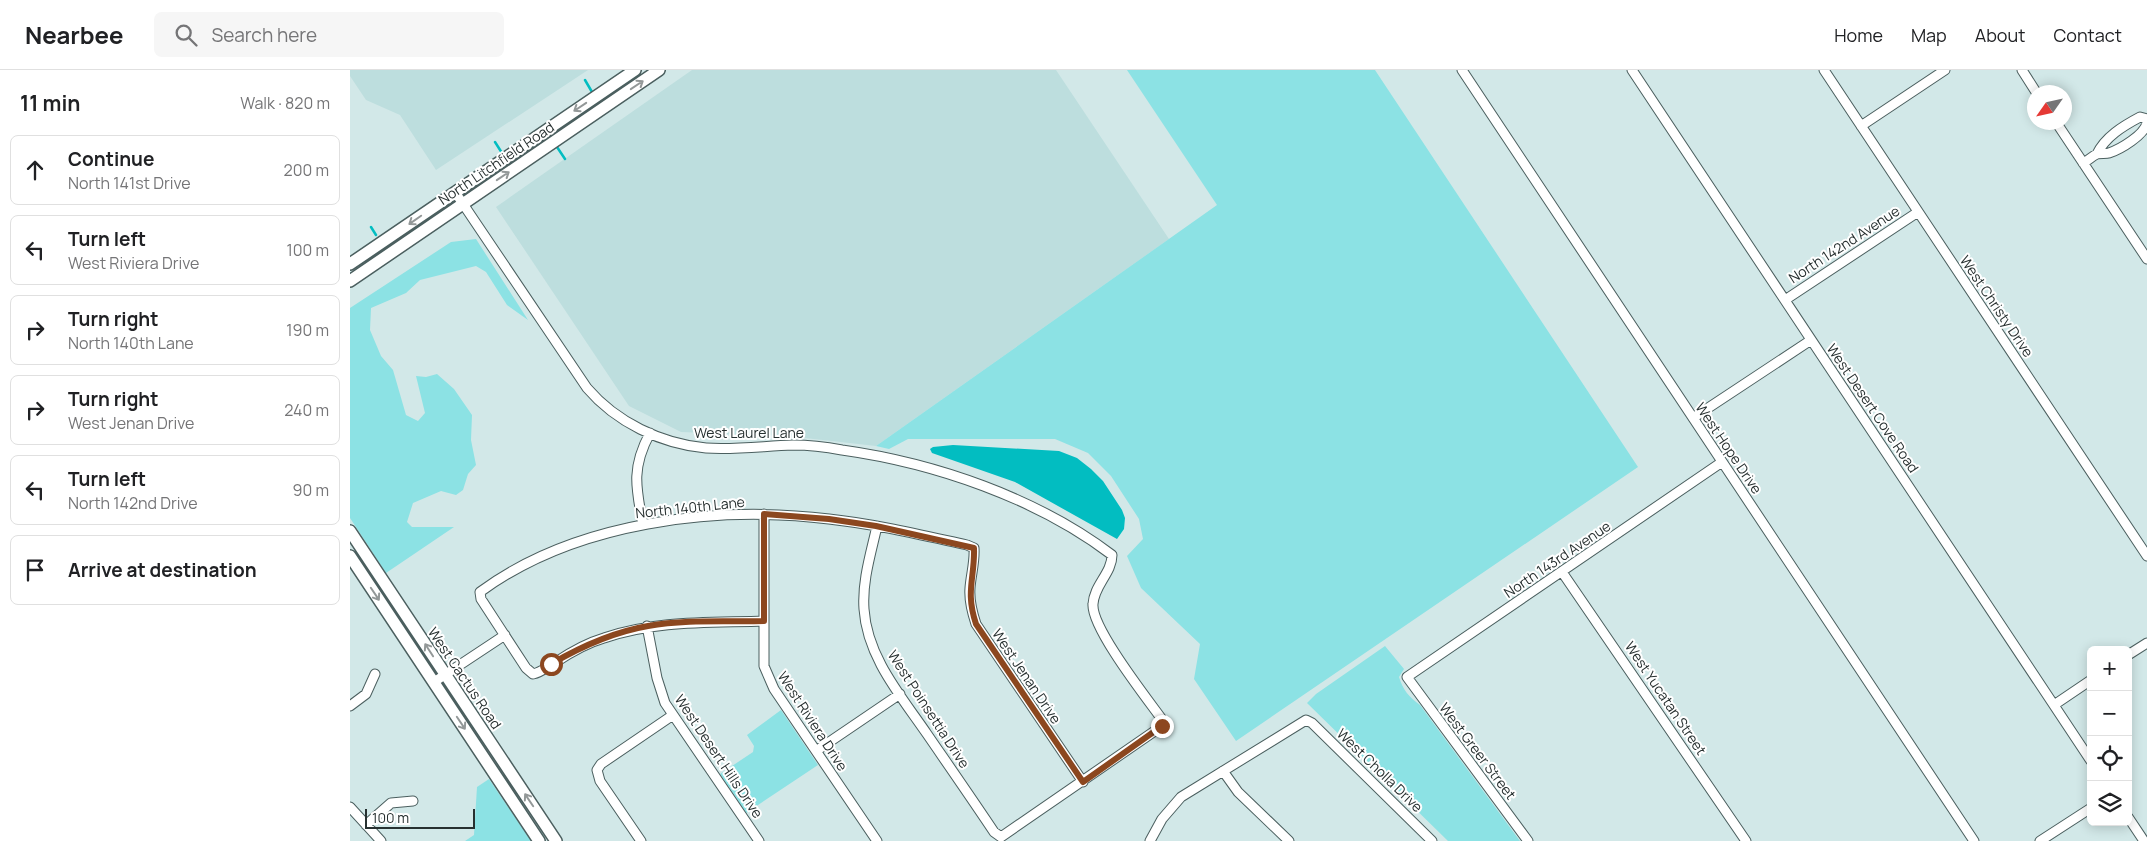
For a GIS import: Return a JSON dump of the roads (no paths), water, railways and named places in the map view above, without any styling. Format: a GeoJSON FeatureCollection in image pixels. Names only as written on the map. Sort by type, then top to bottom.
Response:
{"type":"FeatureCollection","features":[{"type":"Feature","properties":{"kind":"main road","name":"North Litchfield Road"},"geometry":{"type":"LineString","coordinates":[[350,264],[635,70]]}},
{"type":"Feature","properties":{"kind":"main road","name":"North Litchfield Road"},"geometry":{"type":"LineString","coordinates":[[350,281],[659,70]]}},
{"type":"Feature","properties":{"kind":"main road","name":"West Cactus Road"},"geometry":{"type":"LineString","coordinates":[[350,531],[556,841]]}},
{"type":"Feature","properties":{"kind":"main road","name":"West Cactus Road"},"geometry":{"type":"LineString","coordinates":[[350,556],[539,841]]}},
{"type":"Feature","properties":{"kind":"street","name":"West Hope Drive"},"geometry":{"type":"LineString","coordinates":[[1462,70],[1974,841]]}},
{"type":"Feature","properties":{"kind":"street","name":"West Desert Cove Road"},"geometry":{"type":"LineString","coordinates":[[1632,70],[2087,755]]}},
{"type":"Feature","properties":{"kind":"street","name":"West Christy Drive"},"geometry":{"type":"LineString","coordinates":[[1824,70],[2147,556]]}},
{"type":"Feature","properties":{"kind":"street"},"geometry":{"type":"LineString","coordinates":[[1861,126],[1945,70]]}},
{"type":"Feature","properties":{"kind":"street"},"geometry":{"type":"LineString","coordinates":[[2022,70],[2032,85]]}},
{"type":"Feature","properties":{"kind":"street"},"geometry":{"type":"LineString","coordinates":[[2083,163],[2097,154],[2110,152],[2118,148],[2146,128],[2147,121],[2140,117],[2131,122],[2102,144],[2097,154]]}},
{"type":"Feature","properties":{"kind":"street"},"geometry":{"type":"LineString","coordinates":[[2061,130],[2147,259]]}},
{"type":"Feature","properties":{"kind":"street","name":"West Laurel Lane"},"geometry":{"type":"LineString","coordinates":[[455,192],[587,388],[610,410],[635,426],[685,445],[708,448],[796,445],[866,453],[919,465],[968,480],[1024,504],[1067,527],[1112,555],[1112,564],[1098,585],[1093,600],[1094,617],[1102,633],[1160,718],[1162,726],[1083,782]]}},
{"type":"Feature","properties":{"kind":"street","name":"North 142nd Avenue"},"geometry":{"type":"LineString","coordinates":[[1785,300],[1918,212]]}},
{"type":"Feature","properties":{"kind":"street"},"geometry":{"type":"LineString","coordinates":[[1693,418],[1811,340]]}},
{"type":"Feature","properties":{"kind":"street"},"geometry":{"type":"LineString","coordinates":[[643,525],[636,468],[638,458],[650,433]]}},
{"type":"Feature","properties":{"kind":"street","name":"North 143rd Avenue"},"geometry":{"type":"LineString","coordinates":[[1407,677],[1722,462]]}},
{"type":"Feature","properties":{"kind":"street","name":"North 140th Lane"},"geometry":{"type":"LineString","coordinates":[[505,635],[481,599],[480,592],[522,565],[552,551],[600,535],[643,525],[712,516],[764,514],[829,519],[876,526],[974,548]]}},
{"type":"Feature","properties":{"kind":"street","name":"West Riviera Drive"},"geometry":{"type":"LineString","coordinates":[[764,514],[764,666],[769,682],[877,841]]}},
{"type":"Feature","properties":{"kind":"street","name":"West Poinsettia Drive"},"geometry":{"type":"LineString","coordinates":[[876,526],[865,579],[864,608],[866,625],[875,652],[900,694],[994,832],[1001,837],[1083,782]]}},
{"type":"Feature","properties":{"kind":"street"},"geometry":{"type":"LineString","coordinates":[[2139,544],[2147,539]]}},
{"type":"Feature","properties":{"kind":"street","name":"West Jenan Drive"},"geometry":{"type":"LineString","coordinates":[[974,548],[970,602],[976,624],[1083,782]]}},
{"type":"Feature","properties":{"kind":"street","name":"West Yucatan Street"},"geometry":{"type":"LineString","coordinates":[[1562,572],[1746,841]]}},
{"type":"Feature","properties":{"kind":"street"},"geometry":{"type":"LineString","coordinates":[[434,682],[505,635],[526,668],[533,674],[540,673],[567,655],[594,641],[648,626],[682,622],[764,621]]}},
{"type":"Feature","properties":{"kind":"street","name":"West Desert Hills Drive"},"geometry":{"type":"LineString","coordinates":[[648,626],[661,693],[673,715],[759,841]]}},
{"type":"Feature","properties":{"kind":"street"},"geometry":{"type":"LineString","coordinates":[[2132,652],[2147,643]]}},
{"type":"Feature","properties":{"kind":"street"},"geometry":{"type":"LineString","coordinates":[[350,706],[366,694],[375,674]]}},
{"type":"Feature","properties":{"kind":"street","name":"West Greer Street"},"geometry":{"type":"LineString","coordinates":[[1407,677],[1528,841]]}},
{"type":"Feature","properties":{"kind":"street"},"geometry":{"type":"LineString","coordinates":[[2054,705],[2087,683]]}},
{"type":"Feature","properties":{"kind":"street"},"geometry":{"type":"LineString","coordinates":[[816,751],[900,694]]}},
{"type":"Feature","properties":{"kind":"street"},"geometry":{"type":"LineString","coordinates":[[641,841],[600,781],[597,770],[601,764],[673,715]]}},
{"type":"Feature","properties":{"kind":"street","name":"West Cholla Drive"},"geometry":{"type":"LineString","coordinates":[[1223,771],[1306,720],[1432,841]]}},
{"type":"Feature","properties":{"kind":"street"},"geometry":{"type":"LineString","coordinates":[[1150,841],[1173,804],[1223,771],[1238,792],[1289,841]]}},
{"type":"Feature","properties":{"kind":"street"},"geometry":{"type":"LineString","coordinates":[[366,824],[391,804],[413,801]]}},
{"type":"Feature","properties":{"kind":"street"},"geometry":{"type":"LineString","coordinates":[[350,807],[381,841]]}},
{"type":"Feature","properties":{"kind":"street"},"geometry":{"type":"LineString","coordinates":[[2040,841],[2087,811]]}},
{"type":"Feature","properties":{"kind":"street"},"geometry":{"type":"LineString","coordinates":[[2132,823],[2144,841]]}},
{"type":"Feature","properties":{"kind":"waterway"},"geometry":{"type":"LineString","coordinates":[[585,80],[592,92]]}},
{"type":"Feature","properties":{"kind":"waterway"},"geometry":{"type":"LineString","coordinates":[[495,142],[502,153]]}},
{"type":"Feature","properties":{"kind":"waterway"},"geometry":{"type":"LineString","coordinates":[[557,147],[565,159]]}},
{"type":"Feature","properties":{"kind":"waterway"},"geometry":{"type":"LineString","coordinates":[[371,227],[376,235]]}}]}
